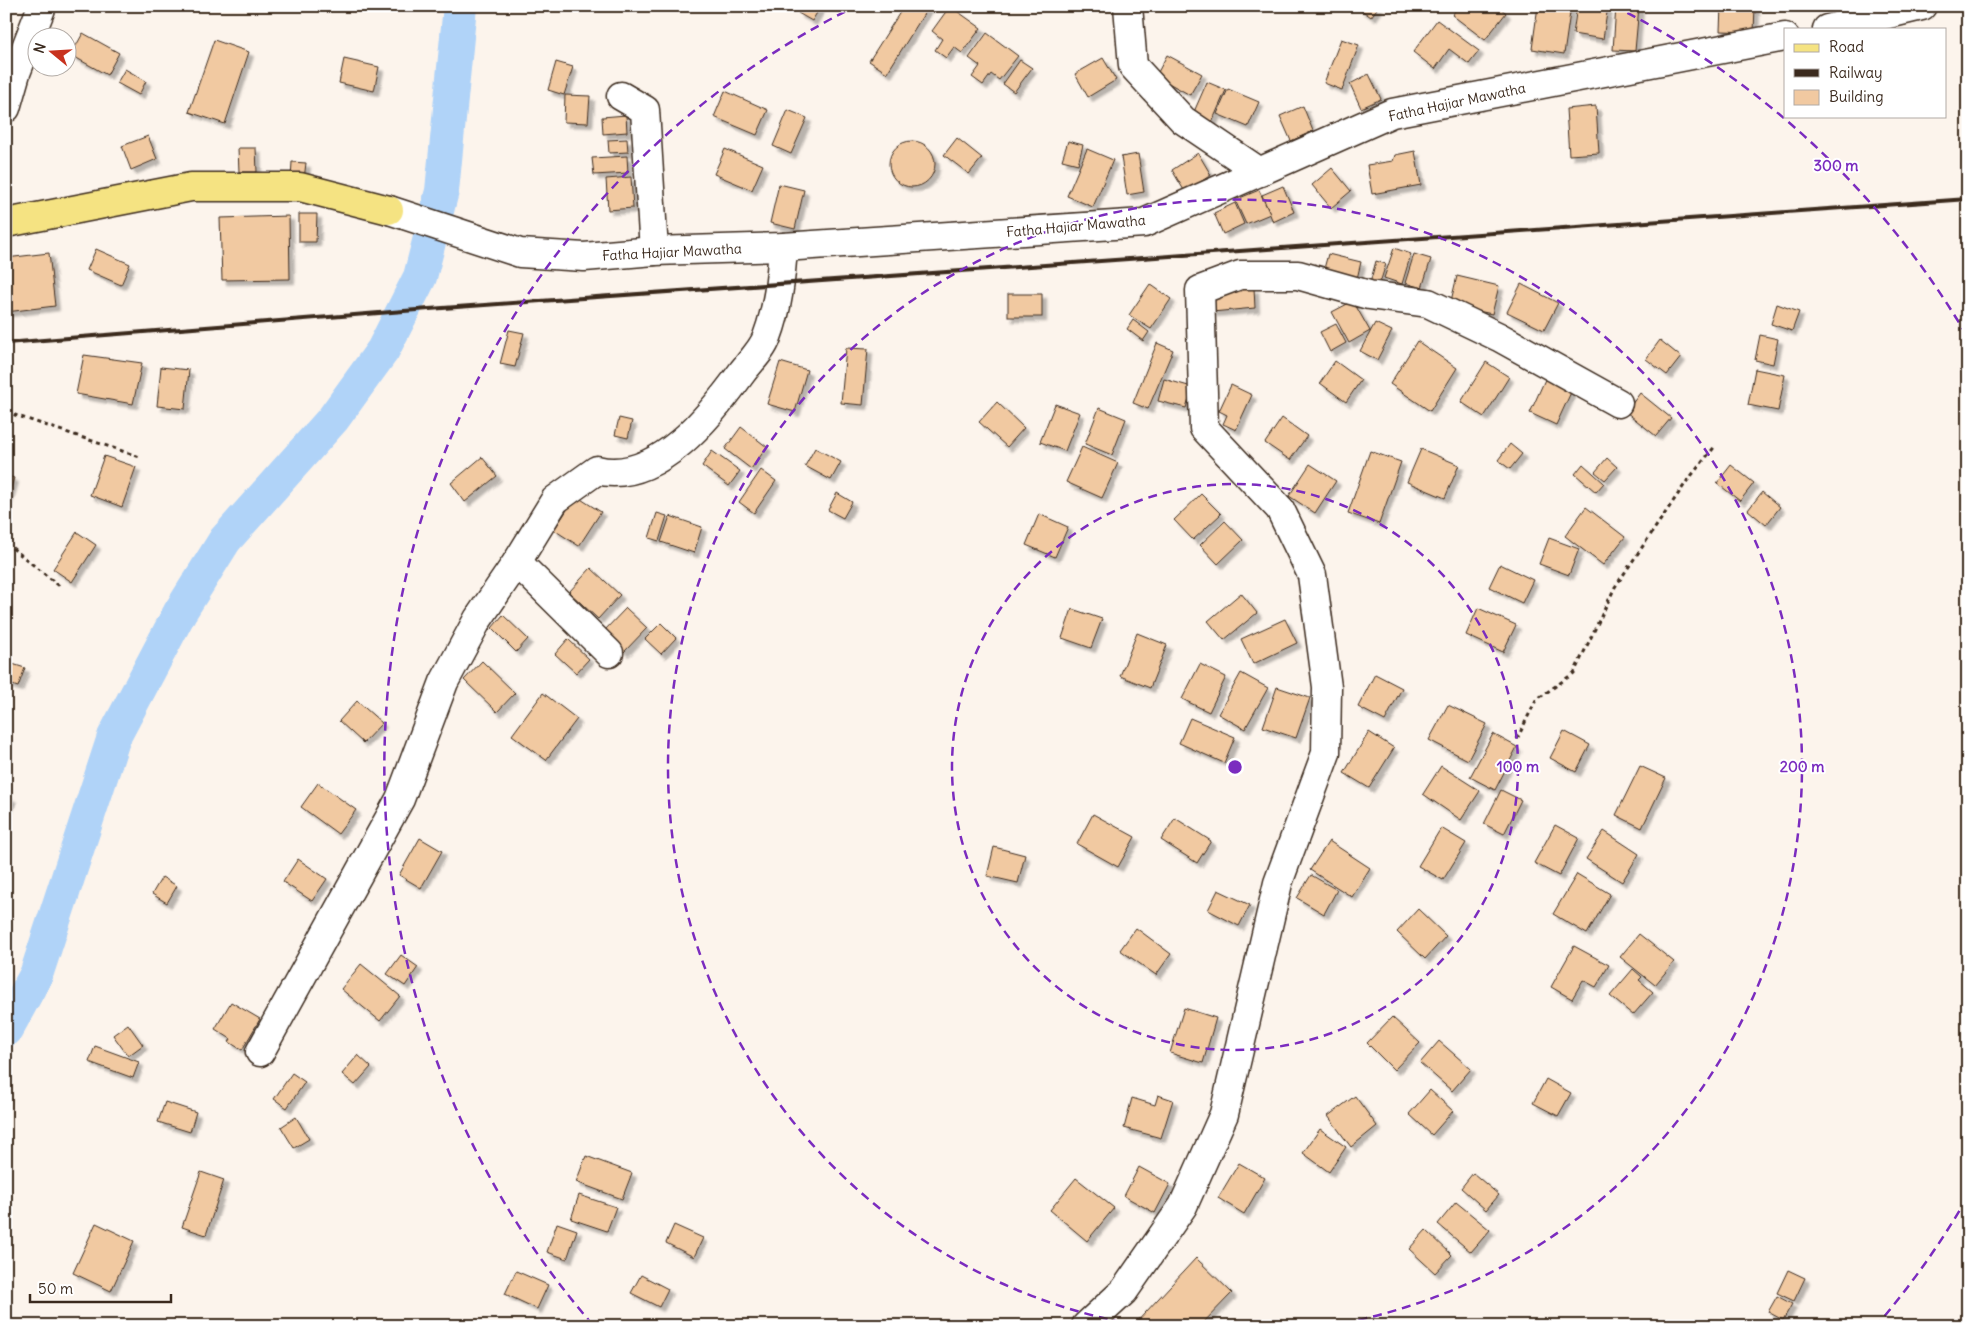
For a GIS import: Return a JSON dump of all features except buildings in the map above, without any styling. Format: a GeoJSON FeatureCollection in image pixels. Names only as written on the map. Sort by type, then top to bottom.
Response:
{"type":"FeatureCollection","features":[{"type":"Feature","properties":{"kind":"main road"},"geometry":{"type":"LineString","coordinates":[[6,223],[191,187],[300,187],[389,210]]}},
{"type":"Feature","properties":{"kind":"street"},"geometry":{"type":"LineString","coordinates":[[6,108],[16,73],[42,6]]}},
{"type":"Feature","properties":{"kind":"street"},"geometry":{"type":"LineString","coordinates":[[1128,6],[1133,66],[1183,120],[1260,172]]}},
{"type":"Feature","properties":{"kind":"street"},"geometry":{"type":"LineString","coordinates":[[1833,21],[1922,6]]}},
{"type":"Feature","properties":{"kind":"street","name":"Fatha Hajiar Mawatha"},"geometry":{"type":"LineString","coordinates":[[389,210],[520,253],[584,257],[654,251],[783,247],[1144,223],[1392,113],[1784,37]]}},
{"type":"Feature","properties":{"kind":"street"},"geometry":{"type":"LineString","coordinates":[[621,96],[645,110],[654,251]]}},
{"type":"Feature","properties":{"kind":"street"},"geometry":{"type":"LineString","coordinates":[[260,1052],[400,799],[444,682],[478,619],[517,562],[555,500],[598,470],[611,473],[640,468],[675,449],[726,395],[767,339],[780,285],[783,247]]}},
{"type":"Feature","properties":{"kind":"street"},"geometry":{"type":"LineString","coordinates":[[1086,1326],[1124,1290],[1183,1206],[1224,1114],[1278,883],[1326,753],[1326,687],[1312,575],[1280,509],[1204,428],[1200,290],[1240,275],[1298,275],[1369,295],[1428,302],[1499,337],[1618,402]]}},
{"type":"Feature","properties":{"kind":"street"},"geometry":{"type":"LineString","coordinates":[[517,562],[609,653]]}},
{"type":"Feature","properties":{"kind":"path"},"geometry":{"type":"LineString","coordinates":[[6,412],[140,457]]}},
{"type":"Feature","properties":{"kind":"path"},"geometry":{"type":"LineString","coordinates":[[1518,739],[1536,700],[1574,673],[1615,587],[1687,481],[1716,445]]}},
{"type":"Feature","properties":{"kind":"path"},"geometry":{"type":"LineString","coordinates":[[6,543],[62,588]]}},
{"type":"Feature","properties":{"kind":"waterway"},"geometry":{"type":"LineString","coordinates":[[6,1030],[36,975],[114,737],[180,612],[225,540],[333,419],[383,350],[420,277],[442,191],[460,6]]}},
{"type":"Feature","properties":{"kind":"railway"},"geometry":{"type":"LineString","coordinates":[[6,343],[429,309],[1968,199]]}}]}
